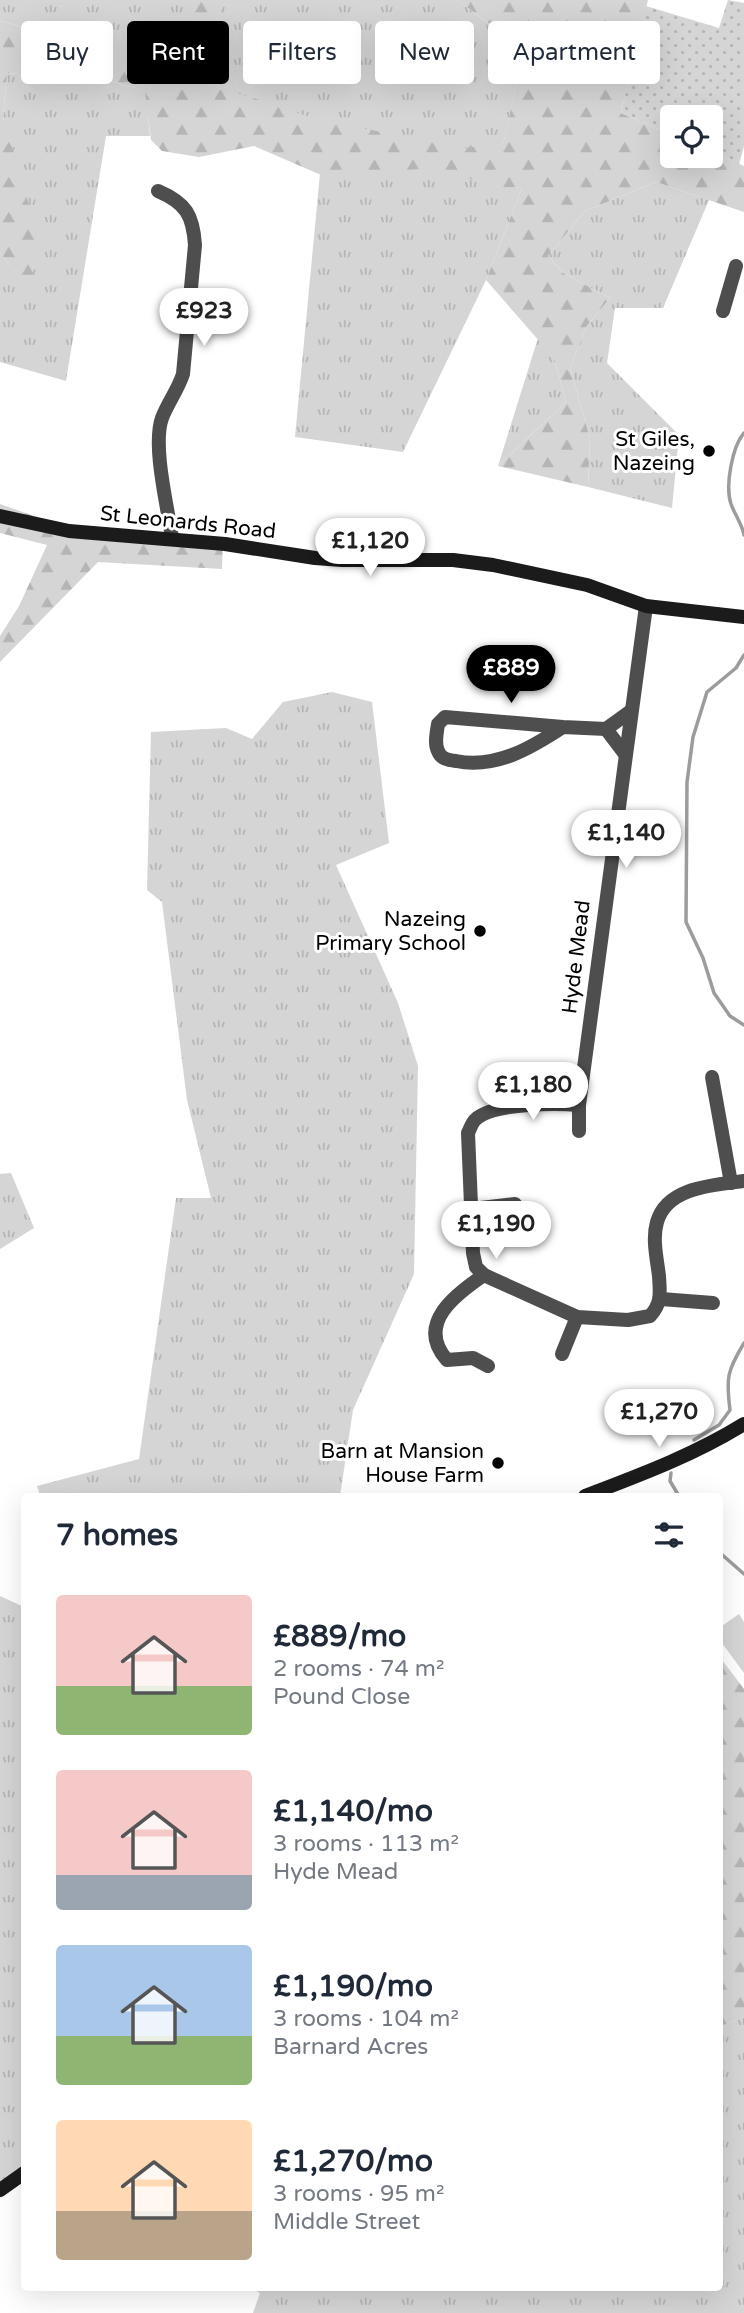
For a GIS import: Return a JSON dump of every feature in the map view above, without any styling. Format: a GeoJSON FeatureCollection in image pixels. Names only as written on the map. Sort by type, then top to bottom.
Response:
{"type":"FeatureCollection","features":[{"type":"Feature","properties":{"kind":"main road","name":"St Leonards Road"},"geometry":{"type":"LineString","coordinates":[[0,516],[69,531],[172,538],[342,560],[453,560],[493,565],[587,585],[646,606],[744,617]]}},
{"type":"Feature","properties":{"kind":"main road"},"geometry":{"type":"LineString","coordinates":[[593,1493],[675,1461],[744,1424]]}},
{"type":"Feature","properties":{"kind":"main road"},"geometry":{"type":"LineString","coordinates":[[0,2190],[21,2175]]}},
{"type":"Feature","properties":{"kind":"street"},"geometry":{"type":"LineString","coordinates":[[158,191],[176,199],[187,211],[194,227],[195,245],[183,374],[177,392],[161,420],[158,439],[172,538]]}},
{"type":"Feature","properties":{"kind":"street"},"geometry":{"type":"LineString","coordinates":[[723,311],[737,289],[736,266]]}},
{"type":"Feature","properties":{"kind":"street","name":"Hyde Mead"},"geometry":{"type":"LineString","coordinates":[[579,1130],[579,1105],[646,606]]}},
{"type":"Feature","properties":{"kind":"street"},"geometry":{"type":"LineString","coordinates":[[563,727],[514,755],[480,764],[446,759],[438,753],[436,743],[438,724],[445,717],[606,729],[631,711]]}},
{"type":"Feature","properties":{"kind":"street"},"geometry":{"type":"LineString","coordinates":[[606,729],[625,754]]}},
{"type":"Feature","properties":{"kind":"street"},"geometry":{"type":"LineString","coordinates":[[579,1105],[533,1104],[487,1113],[475,1119],[468,1133],[473,1253],[476,1267],[484,1275],[577,1317],[628,1320],[650,1316],[661,1299],[655,1240],[657,1223],[663,1210],[672,1199],[683,1193],[738,1182],[712,1077]]}},
{"type":"Feature","properties":{"kind":"street"},"geometry":{"type":"LineString","coordinates":[[472,1209],[515,1204]]}},
{"type":"Feature","properties":{"kind":"street"},"geometry":{"type":"LineString","coordinates":[[484,1275],[454,1297],[440,1313],[435,1334],[439,1351],[447,1360],[473,1359],[488,1366]]}},
{"type":"Feature","properties":{"kind":"street"},"geometry":{"type":"LineString","coordinates":[[661,1299],[713,1303]]}},
{"type":"Feature","properties":{"kind":"street"},"geometry":{"type":"LineString","coordinates":[[562,1354],[577,1317]]}},
{"type":"Feature","properties":{"kind":"green space"},"geometry":{"type":"Polygon","coordinates":[[[0,0],[457,0],[488,23],[488,84],[516,84],[494,186],[522,188],[486,280],[403,452],[295,437],[323,142],[179,84],[229,84],[229,21],[127,21],[127,63],[113,58],[113,21],[21,21],[21,26],[0,21],[0,0]]]}},
{"type":"Feature","properties":{"kind":"green space"},"geometry":{"type":"Polygon","coordinates":[[[197,0],[225,0],[217,21],[184,21],[197,0]]]}},
{"type":"Feature","properties":{"kind":"green space"},"geometry":{"type":"Polygon","coordinates":[[[457,0],[648,0],[643,21],[488,23],[457,0]]]}},
{"type":"Feature","properties":{"kind":"green space"},"geometry":{"type":"Polygon","coordinates":[[[728,0],[744,3],[744,146],[739,164],[723,157],[723,105],[660,105],[660,130],[621,113],[628,84],[660,84],[660,21],[642,21],[646,6],[719,28],[728,0]]]}},
{"type":"Feature","properties":{"kind":"green space"},"geometry":{"type":"Polygon","coordinates":[[[0,21],[21,26],[21,74],[7,73],[3,117],[36,229],[32,292],[0,253],[0,21]]]}},
{"type":"Feature","properties":{"kind":"green space"},"geometry":{"type":"Polygon","coordinates":[[[113,52],[127,57],[127,84],[198,84],[247,96],[313,118],[460,148],[503,144],[516,84],[628,84],[621,113],[660,130],[660,168],[723,168],[723,157],[744,166],[744,212],[656,182],[585,211],[548,256],[563,273],[610,298],[586,327],[570,368],[590,438],[588,487],[498,466],[566,402],[554,358],[486,280],[522,188],[494,187],[438,168],[321,175],[254,146],[199,157],[162,151],[151,140],[145,90],[113,81],[113,52]]]}},
{"type":"Feature","properties":{"kind":"green space"},"geometry":{"type":"Polygon","coordinates":[[[7,73],[21,74],[21,84],[113,84],[113,81],[146,90],[150,136],[106,136],[66,381],[0,362],[0,253],[32,291],[12,153],[3,117],[7,73]]]}},
{"type":"Feature","properties":{"kind":"green space"},"geometry":{"type":"Polygon","coordinates":[[[656,182],[709,200],[663,308],[615,308],[607,363],[679,435],[672,508],[588,487],[590,438],[570,368],[586,327],[610,298],[563,273],[548,256],[585,211],[656,182]]]}},
{"type":"Feature","properties":{"kind":"green space"},"geometry":{"type":"Polygon","coordinates":[[[538,338],[554,358],[566,402],[498,466],[538,338]]]}},
{"type":"Feature","properties":{"kind":"green space"},"geometry":{"type":"Polygon","coordinates":[[[0,504],[57,524],[223,537],[222,569],[98,562],[0,662],[0,636],[19,606],[47,545],[0,533],[0,504]]]}},
{"type":"Feature","properties":{"kind":"green space"},"geometry":{"type":"Polygon","coordinates":[[[332,692],[372,702],[389,843],[336,865],[398,1003],[418,1066],[414,1274],[353,1410],[340,1493],[39,1493],[37,1486],[139,1459],[176,1198],[211,1198],[187,1100],[162,902],[147,890],[151,732],[226,728],[252,739],[283,702],[332,692]]]}},
{"type":"Feature","properties":{"kind":"green space"},"geometry":{"type":"Polygon","coordinates":[[[11,1173],[34,1228],[0,1249],[0,1174],[11,1173]]]}},
{"type":"Feature","properties":{"kind":"green space"},"geometry":{"type":"Polygon","coordinates":[[[0,1596],[21,1606],[21,2183],[0,2198],[0,1596]]]}},
{"type":"Feature","properties":{"kind":"green space"},"geometry":{"type":"Polygon","coordinates":[[[739,1614],[744,1622],[744,1673],[723,1644],[723,1625],[739,1614]]]}},
{"type":"Feature","properties":{"kind":"green space"},"geometry":{"type":"Polygon","coordinates":[[[723,1661],[744,1689],[744,2017],[723,2025],[723,1661]]]}},
{"type":"Feature","properties":{"kind":"green space"},"geometry":{"type":"Polygon","coordinates":[[[744,2017],[744,2313],[253,2313],[260,2293],[256,2291],[723,2291],[723,2025],[744,2017]]]}},
{"type":"Feature","properties":{"kind":"waterway"},"geometry":{"type":"LineString","coordinates":[[744,433],[736,447],[729,477],[731,504],[744,535]]}},
{"type":"Feature","properties":{"kind":"waterway"},"geometry":{"type":"LineString","coordinates":[[744,655],[736,668],[707,692],[693,737],[687,782],[686,922],[703,958],[714,993],[730,1016],[744,1025]]}},
{"type":"Feature","properties":{"kind":"waterway"},"geometry":{"type":"LineString","coordinates":[[694,1440],[719,1425],[730,1410],[729,1375],[744,1343]]}},
{"type":"Feature","properties":{"kind":"waterway"},"geometry":{"type":"LineString","coordinates":[[671,1473],[670,1481],[677,1493]]}},
{"type":"Feature","properties":{"kind":"waterway"},"geometry":{"type":"LineString","coordinates":[[723,1556],[744,1574]]}},
{"type":"Feature","properties":{"kind":"place","name":"St Giles, Nazeing"},"geometry":{"type":"Point","coordinates":[709,451]}},
{"type":"Feature","properties":{"kind":"place","name":"Nazeing Primary School"},"geometry":{"type":"Point","coordinates":[480,931]}},
{"type":"Feature","properties":{"kind":"place","name":"Barn at Mansion House Farm"},"geometry":{"type":"Point","coordinates":[498,1463]}}]}
